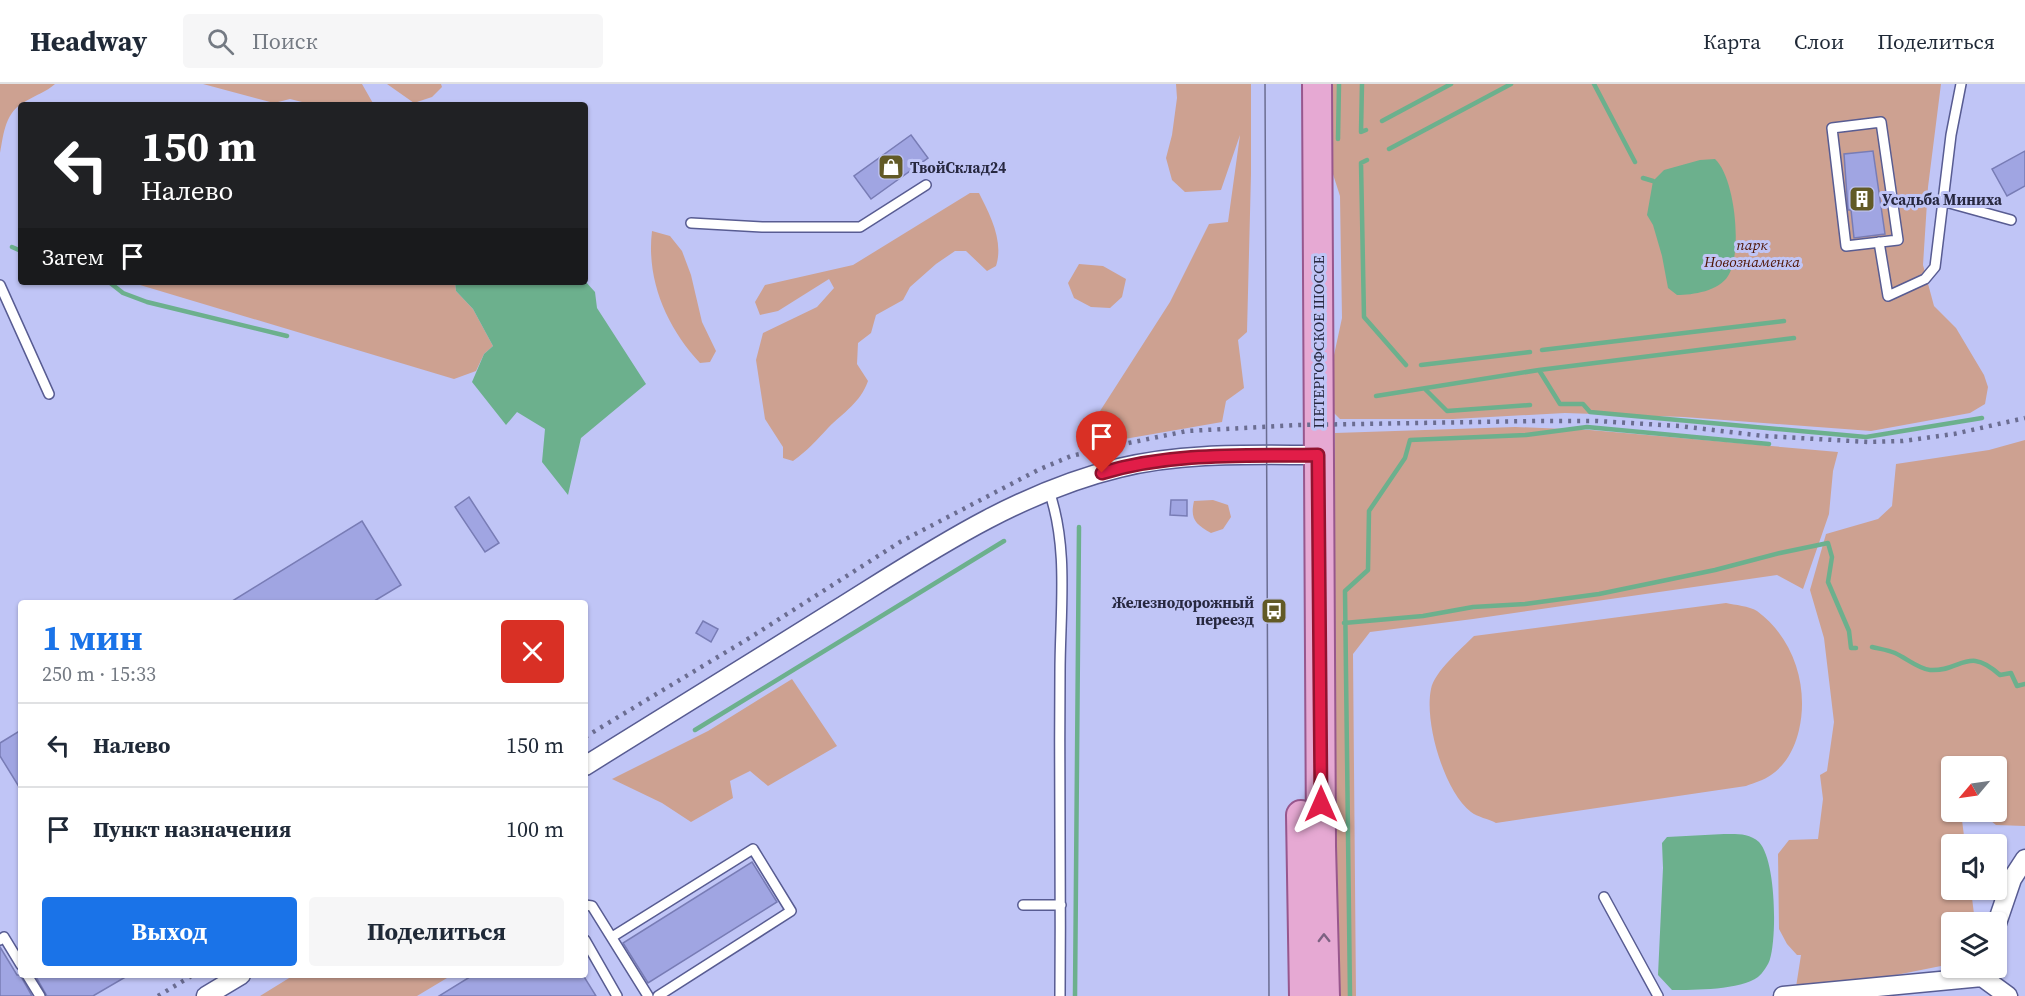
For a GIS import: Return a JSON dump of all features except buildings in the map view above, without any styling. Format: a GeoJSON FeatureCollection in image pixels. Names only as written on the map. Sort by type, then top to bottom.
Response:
{"type":"FeatureCollection","features":[{"type":"Feature","properties":{"kind":"main road","name":"ПЕТЕРГОФСКОЕ ШОССЕ"},"geometry":{"type":"LineString","coordinates":[[1302,84],[1309,455],[1325,996]]}},
{"type":"Feature","properties":{"kind":"main road","name":"ПЕТЕРГОФСКОЕ ШОССЕ"},"geometry":{"type":"LineString","coordinates":[[1304,996],[1309,455],[1317,84]]}},
{"type":"Feature","properties":{"kind":"street"},"geometry":{"type":"LineString","coordinates":[[588,764],[964,531],[1049,491],[1119,468],[1151,462],[1199,457],[1309,455]]}},
{"type":"Feature","properties":{"kind":"street"},"geometry":{"type":"LineString","coordinates":[[2001,912],[2012,879],[2025,859]]}},
{"type":"Feature","properties":{"kind":"street"},"geometry":{"type":"LineString","coordinates":[[1783,996],[1941,977]]}},
{"type":"Feature","properties":{"kind":"street"},"geometry":{"type":"LineString","coordinates":[[206,996],[236,978]]}},
{"type":"Feature","properties":{"kind":"street"},"geometry":{"type":"LineString","coordinates":[[1989,978],[2008,996]]}},
{"type":"Feature","properties":{"kind":"lane"},"geometry":{"type":"LineString","coordinates":[[1879,242],[1888,296],[1925,279],[1935,267],[1951,135],[1961,84]]}},
{"type":"Feature","properties":{"kind":"lane"},"geometry":{"type":"LineString","coordinates":[[1881,122],[1898,240],[1879,242],[1846,246],[1832,128],[1881,122]]}},
{"type":"Feature","properties":{"kind":"lane"},"geometry":{"type":"LineString","coordinates":[[691,223],[762,227],[860,227],[926,185]]}},
{"type":"Feature","properties":{"kind":"lane"},"geometry":{"type":"LineString","coordinates":[[1942,201],[2011,220]]}},
{"type":"Feature","properties":{"kind":"lane"},"geometry":{"type":"LineString","coordinates":[[0,285],[49,394]]}},
{"type":"Feature","properties":{"kind":"lane"},"geometry":{"type":"LineString","coordinates":[[1049,491],[1056,509],[1063,591],[1060,670],[1060,996]]}},
{"type":"Feature","properties":{"kind":"lane"},"geometry":{"type":"LineString","coordinates":[[612,937],[753,849],[791,911],[658,996]]}},
{"type":"Feature","properties":{"kind":"lane"},"geometry":{"type":"LineString","coordinates":[[1604,897],[1658,996]]}},
{"type":"Feature","properties":{"kind":"lane"},"geometry":{"type":"LineString","coordinates":[[588,905],[592,906],[648,996]]}},
{"type":"Feature","properties":{"kind":"lane"},"geometry":{"type":"LineString","coordinates":[[1023,905],[1060,905]]}},
{"type":"Feature","properties":{"kind":"lane"},"geometry":{"type":"LineString","coordinates":[[0,940],[4,937],[18,960]]}},
{"type":"Feature","properties":{"kind":"lane"},"geometry":{"type":"LineString","coordinates":[[588,945],[617,996]]}},
{"type":"Feature","properties":{"kind":"lane"},"geometry":{"type":"LineString","coordinates":[[29,978],[39,996]]}},
{"type":"Feature","properties":{"kind":"green space"},"geometry":{"type":"Polygon","coordinates":[[[0,84],[55,84],[25,102],[18,102],[18,107],[7,123],[0,153],[0,84]]]}},
{"type":"Feature","properties":{"kind":"green space"},"geometry":{"type":"Polygon","coordinates":[[[203,84],[362,84],[372,102],[302,102],[290,99],[270,102],[203,84]]]}},
{"type":"Feature","properties":{"kind":"green space"},"geometry":{"type":"Polygon","coordinates":[[[387,84],[441,84],[442,87],[432,97],[413,102],[387,84]]]}},
{"type":"Feature","properties":{"kind":"green space"},"geometry":{"type":"Polygon","coordinates":[[[1176,84],[1251,84],[1247,332],[1238,340],[1244,388],[1226,401],[1222,422],[1090,445],[1093,422],[1170,302],[1209,224],[1228,222],[1240,135],[1221,190],[1185,192],[1172,180],[1166,158],[1177,98],[1176,84]]]}},
{"type":"Feature","properties":{"kind":"green space","name":"парк Новознаменка"},"geometry":{"type":"Polygon","coordinates":[[[1329,84],[1941,84],[1928,187],[1923,265],[1934,306],[1956,328],[1984,375],[1988,387],[1985,404],[1970,413],[1871,431],[1684,417],[1565,413],[1453,419],[1340,419],[1331,410],[1331,369],[1342,318],[1340,196],[1331,168],[1329,84]]]}},
{"type":"Feature","properties":{"kind":"green space"},"geometry":{"type":"Polygon","coordinates":[[[970,193],[979,193],[995,228],[998,247],[996,266],[987,271],[966,251],[955,251],[910,287],[903,300],[876,315],[871,333],[858,343],[857,364],[868,381],[865,389],[851,407],[798,457],[793,461],[783,458],[783,447],[765,419],[756,360],[763,333],[817,307],[834,288],[829,279],[778,311],[760,315],[755,302],[765,285],[853,265],[970,193]]]}},
{"type":"Feature","properties":{"kind":"green space"},"geometry":{"type":"Polygon","coordinates":[[[652,231],[670,236],[682,251],[691,275],[702,322],[716,351],[710,362],[700,363],[688,349],[661,302],[652,267],[652,231]]]}},
{"type":"Feature","properties":{"kind":"green space"},"geometry":{"type":"Polygon","coordinates":[[[1079,264],[1103,266],[1126,279],[1122,297],[1110,308],[1091,307],[1074,298],[1068,283],[1079,264]]]}},
{"type":"Feature","properties":{"kind":"green space"},"geometry":{"type":"Polygon","coordinates":[[[140,285],[455,285],[456,291],[473,309],[493,346],[484,354],[476,371],[454,379],[140,285]]]}},
{"type":"Feature","properties":{"kind":"green space"},"geometry":{"type":"Polygon","coordinates":[[[1515,427],[1590,430],[1838,452],[1833,471],[1829,514],[1803,589],[1777,575],[1370,632],[1353,654],[1356,996],[1340,996],[1333,846],[1335,433],[1515,427]]]}},
{"type":"Feature","properties":{"kind":"green space"},"geometry":{"type":"Polygon","coordinates":[[[2025,440],[2025,826],[1996,825],[1992,822],[2007,822],[2007,756],[1941,756],[1941,822],[1962,822],[1964,834],[1941,834],[1941,900],[1972,900],[1974,912],[1941,912],[1941,966],[1881,978],[1796,987],[1801,955],[1797,955],[1787,944],[1779,929],[1778,854],[1789,840],[1818,839],[1823,799],[1820,775],[1827,771],[1834,722],[1824,638],[1810,590],[1826,534],[1878,519],[1892,506],[1896,464],[1989,450],[2025,440]]]}},
{"type":"Feature","properties":{"kind":"green space"},"geometry":{"type":"Polygon","coordinates":[[[1213,500],[1228,505],[1231,517],[1223,529],[1211,533],[1195,520],[1193,507],[1194,501],[1213,500]]]}},
{"type":"Feature","properties":{"kind":"green space"},"geometry":{"type":"Polygon","coordinates":[[[1726,603],[1754,609],[1770,622],[1781,635],[1796,664],[1802,697],[1802,714],[1793,749],[1777,771],[1746,786],[1496,823],[1474,814],[1461,802],[1445,773],[1433,737],[1430,719],[1431,689],[1433,682],[1449,661],[1474,636],[1726,603]]]}},
{"type":"Feature","properties":{"kind":"green space"},"geometry":{"type":"Polygon","coordinates":[[[792,679],[837,746],[768,786],[750,771],[730,781],[733,798],[691,822],[662,803],[612,779],[708,731],[792,679]]]}},
{"type":"Feature","properties":{"kind":"green space"},"geometry":{"type":"Polygon","coordinates":[[[289,978],[447,978],[417,996],[260,996],[289,978]]]}},
{"type":"Feature","properties":{"kind":"shaded area"},"geometry":{"type":"Polygon","coordinates":[[[1715,159],[1722,168],[1732,198],[1736,234],[1733,265],[1724,281],[1712,289],[1677,295],[1668,288],[1662,256],[1653,225],[1647,215],[1653,181],[1664,170],[1700,160],[1715,159]]]}},
{"type":"Feature","properties":{"kind":"shaded area"},"geometry":{"type":"Polygon","coordinates":[[[588,284],[595,292],[597,308],[646,384],[581,438],[568,495],[542,462],[545,429],[517,412],[506,425],[472,382],[484,354],[493,346],[473,309],[456,291],[455,285],[588,284]]]}},
{"type":"Feature","properties":{"kind":"shaded area"},"geometry":{"type":"Polygon","coordinates":[[[1724,834],[1751,837],[1759,842],[1765,851],[1774,899],[1774,934],[1769,961],[1758,977],[1740,985],[1672,990],[1658,975],[1662,843],[1667,837],[1724,834]]]}},
{"type":"Feature","properties":{"kind":"waterway"},"geometry":{"type":"LineString","coordinates":[[1338,139],[1339,84]]}},
{"type":"Feature","properties":{"kind":"waterway"},"geometry":{"type":"LineString","coordinates":[[1362,84],[1361,132],[1366,130]]}},
{"type":"Feature","properties":{"kind":"waterway"},"geometry":{"type":"LineString","coordinates":[[1382,121],[1451,84]]}},
{"type":"Feature","properties":{"kind":"waterway"},"geometry":{"type":"LineString","coordinates":[[1389,149],[1511,84]]}},
{"type":"Feature","properties":{"kind":"waterway"},"geometry":{"type":"LineString","coordinates":[[1594,84],[1635,162]]}},
{"type":"Feature","properties":{"kind":"waterway"},"geometry":{"type":"LineString","coordinates":[[1367,160],[1361,163],[1364,317],[1406,365]]}},
{"type":"Feature","properties":{"kind":"waterway"},"geometry":{"type":"LineString","coordinates":[[1643,178],[1653,181]]}},
{"type":"Feature","properties":{"kind":"waterway"},"geometry":{"type":"LineString","coordinates":[[12,247],[18,250]]}},
{"type":"Feature","properties":{"kind":"waterway"},"geometry":{"type":"LineString","coordinates":[[113,285],[123,293],[147,302],[287,336]]}},
{"type":"Feature","properties":{"kind":"waterway"},"geometry":{"type":"LineString","coordinates":[[1542,350],[1784,321]]}},
{"type":"Feature","properties":{"kind":"waterway"},"geometry":{"type":"LineString","coordinates":[[1376,396],[1539,370],[1794,338]]}},
{"type":"Feature","properties":{"kind":"waterway"},"geometry":{"type":"LineString","coordinates":[[1421,365],[1530,352]]}},
{"type":"Feature","properties":{"kind":"waterway"},"geometry":{"type":"LineString","coordinates":[[1539,370],[1560,404],[1583,404],[1590,412],[1866,437],[1982,418]]}},
{"type":"Feature","properties":{"kind":"waterway"},"geometry":{"type":"LineString","coordinates":[[1425,389],[1447,411],[1530,405]]}},
{"type":"Feature","properties":{"kind":"waterway"},"geometry":{"type":"LineString","coordinates":[[1350,996],[1345,591],[1368,570],[1369,511],[1405,458],[1410,440],[1526,435],[1587,427],[1769,444]]}},
{"type":"Feature","properties":{"kind":"waterway"},"geometry":{"type":"LineString","coordinates":[[1075,996],[1079,527]]}},
{"type":"Feature","properties":{"kind":"waterway"},"geometry":{"type":"LineString","coordinates":[[695,730],[1004,541]]}},
{"type":"Feature","properties":{"kind":"waterway"},"geometry":{"type":"LineString","coordinates":[[1344,623],[1423,616],[1473,607],[1525,604],[1599,594],[1828,543],[1832,557],[1828,582],[1849,631],[1851,648],[1856,648]]}},
{"type":"Feature","properties":{"kind":"waterway"},"geometry":{"type":"LineString","coordinates":[[1872,647],[1895,653],[1917,666],[1930,670],[1941,670],[1965,662],[1980,662],[2000,675],[2011,673],[2017,686],[2025,684]]}},
{"type":"Feature","properties":{"kind":"tram line"},"geometry":{"type":"LineString","coordinates":[[1265,84],[1269,996]]}},
{"type":"Feature","properties":{"kind":"railway"},"geometry":{"type":"LineString","coordinates":[[588,735],[751,637],[900,542],[1038,470],[1071,456],[1114,446],[1187,431],[1299,425],[1536,421],[1597,421],[1679,426],[1764,436],[1869,442],[1903,441],[1954,434],[2025,418]]}},
{"type":"Feature","properties":{"kind":"railway"},"geometry":{"type":"LineString","coordinates":[[158,996],[188,978]]}},
{"type":"Feature","properties":{"kind":"place","name":"ТвойСклад24"},"geometry":{"type":"Point","coordinates":[891,167]}},
{"type":"Feature","properties":{"kind":"place","name":"Усадьба Миниха"},"geometry":{"type":"Point","coordinates":[1862,199]}},
{"type":"Feature","properties":{"kind":"place","name":"Железнодорожный переезд"},"geometry":{"type":"Point","coordinates":[1274,611]}},
{"type":"Feature","properties":{"kind":"route"},"geometry":{"type":"LineString","coordinates":[[1102,473],[1151,462],[1199,457],[1318,455],[1321,804]]}}]}
